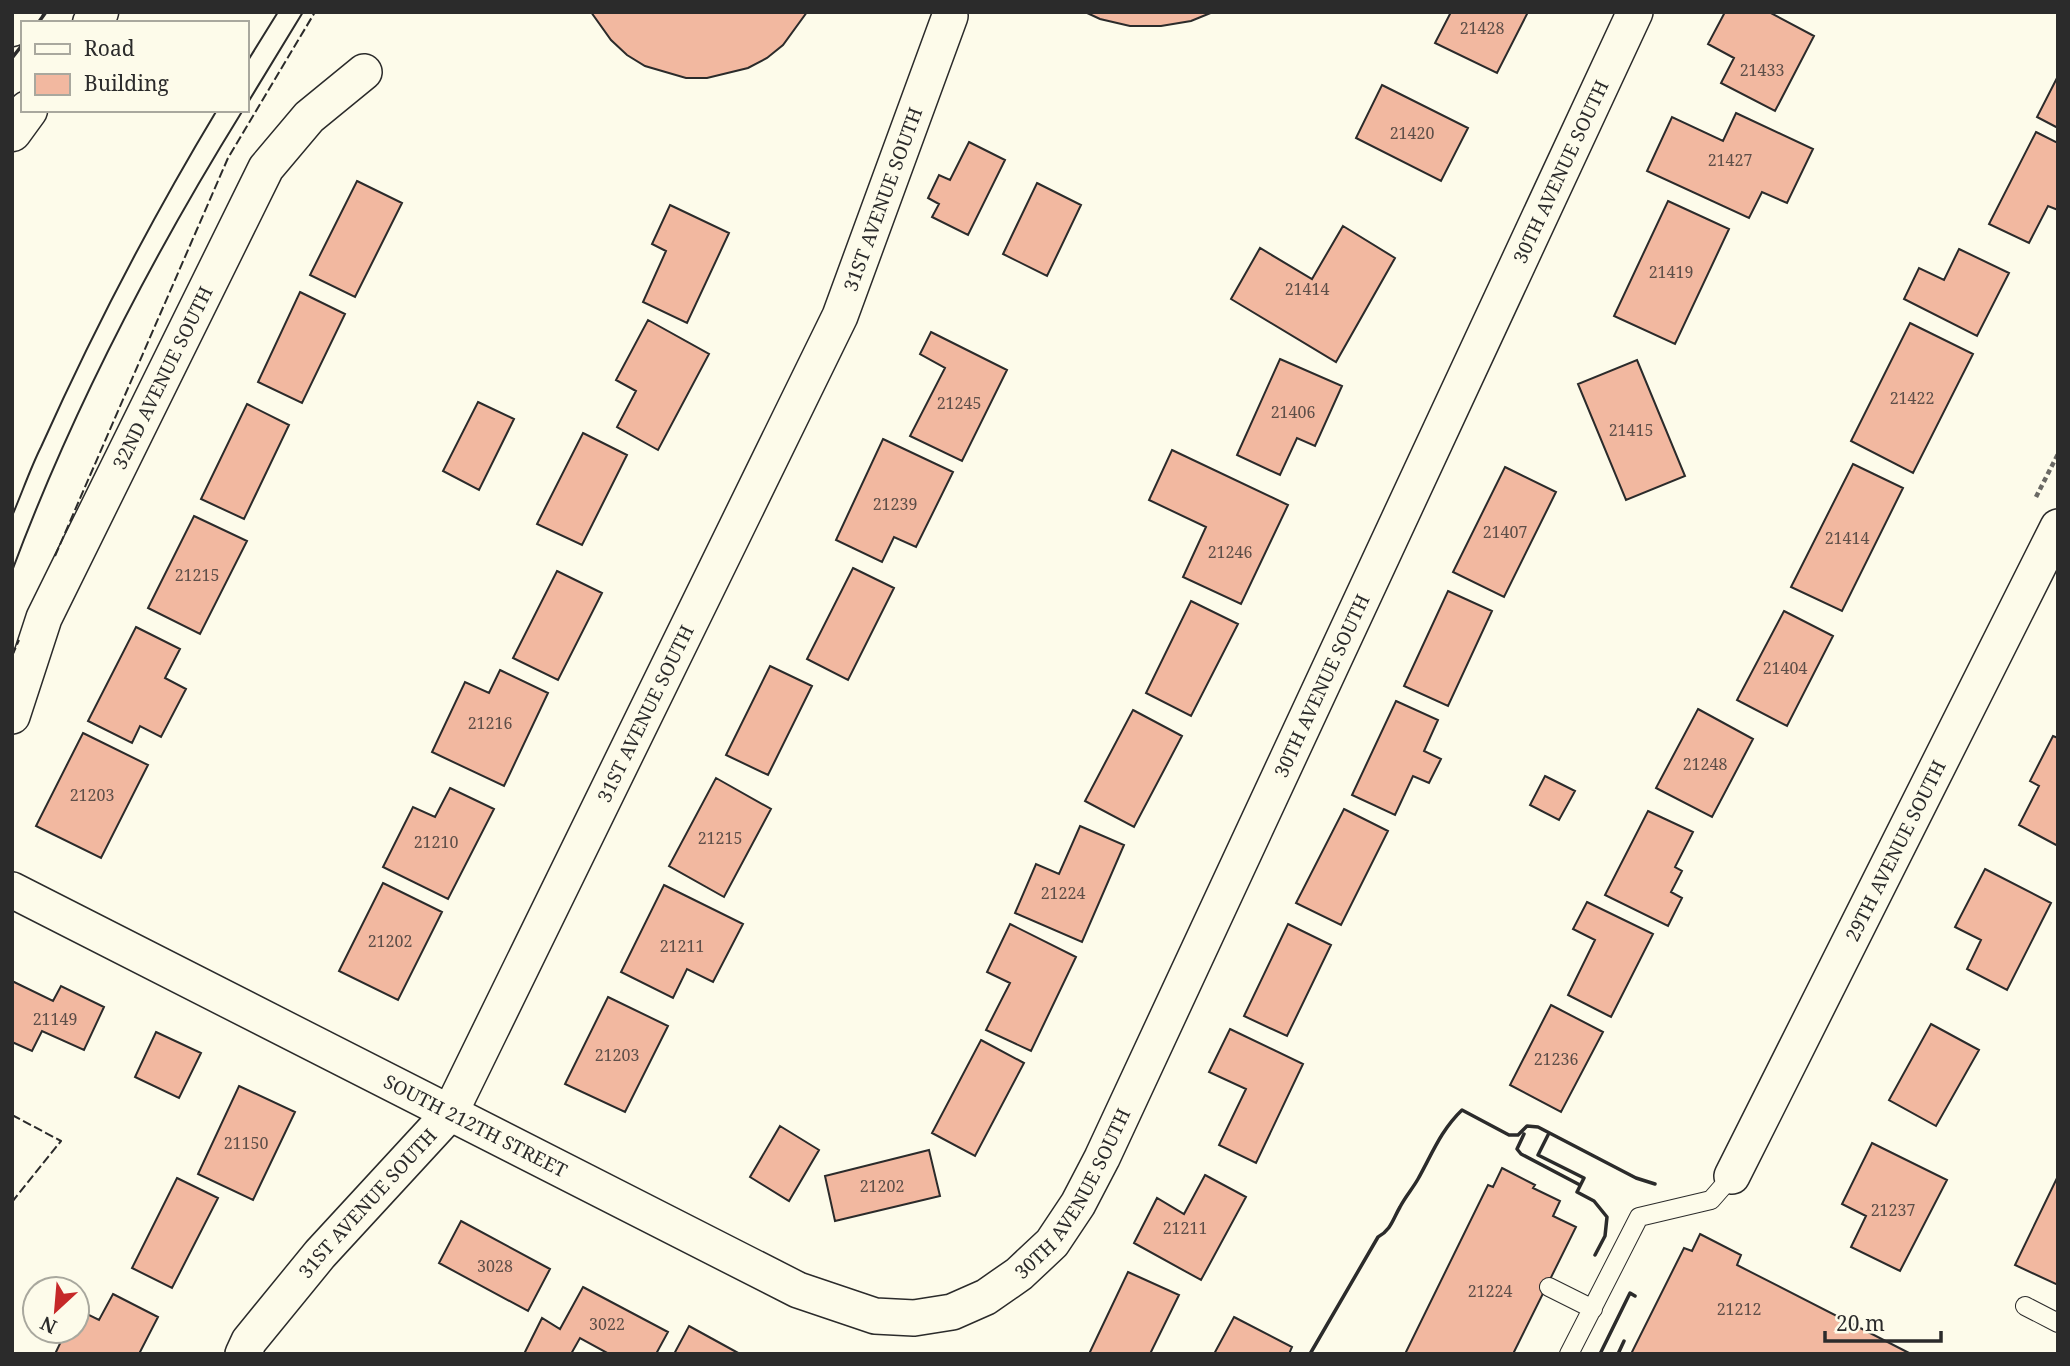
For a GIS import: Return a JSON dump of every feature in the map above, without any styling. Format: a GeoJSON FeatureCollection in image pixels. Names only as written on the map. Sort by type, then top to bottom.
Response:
{"type":"FeatureCollection","features":[{"type":"Feature","properties":{"kind":"highway"},"geometry":{"type":"LineString","coordinates":[[12,27],[23,12]]}},
{"type":"Feature","properties":{"kind":"highway"},"geometry":{"type":"LineString","coordinates":[[12,132],[27,112]]}},
{"type":"Feature","properties":{"kind":"street","name":"30TH AVENUE SOUTH"},"geometry":{"type":"LineString","coordinates":[[952,1312],[986,1297],[1019,1274],[1052,1242],[1078,1204],[1096,1170],[1635,12]]}},
{"type":"Feature","properties":{"kind":"street","name":"31ST AVENUE SOUTH"},"geometry":{"type":"LineString","coordinates":[[243,1354],[250,1340],[320,1254],[450,1113],[840,316],[950,16]]}},
{"type":"Feature","properties":{"kind":"street","name":"32ND AVENUE SOUTH"},"geometry":{"type":"LineString","coordinates":[[12,716],[44,618],[265,168],[310,117],[364,72]]}},
{"type":"Feature","properties":{"kind":"street","name":"29TH AVENUE SOUTH"},"geometry":{"type":"LineString","coordinates":[[1732,1176],[2058,527]]}},
{"type":"Feature","properties":{"kind":"street","name":"SOUTH 212TH STREET"},"geometry":{"type":"LineString","coordinates":[[12,890],[798,1290],[875,1316],[914,1318],[952,1312]]}},
{"type":"Feature","properties":{"kind":"lane"},"geometry":{"type":"LineString","coordinates":[[1569,1354],[1639,1217],[1711,1200],[1732,1176]]}},
{"type":"Feature","properties":{"kind":"lane"},"geometry":{"type":"LineString","coordinates":[[1549,1287],[1593,1308]]}},
{"type":"Feature","properties":{"kind":"lane"},"geometry":{"type":"LineString","coordinates":[[2025,1306],[2058,1323]]}},
{"type":"Feature","properties":{"kind":"building"},"geometry":{"type":"Polygon","coordinates":[[[591,12],[807,12],[783,45],[767,58],[748,68],[707,78],[686,78],[645,66],[627,55],[611,40],[591,12]]]}},
{"type":"Feature","properties":{"kind":"building"},"geometry":{"type":"Polygon","coordinates":[[[1085,12],[1213,12],[1191,21],[1161,26],[1130,26],[1100,19],[1085,12]]]}},
{"type":"Feature","properties":{"kind":"building"},"geometry":{"type":"Polygon","coordinates":[[[1451,12],[1528,12],[1497,73],[1435,43],[1451,12]]]}},
{"type":"Feature","properties":{"kind":"building"},"geometry":{"type":"Polygon","coordinates":[[[1725,12],[1769,12],[1814,36],[1775,111],[1721,83],[1734,58],[1708,44],[1725,12]]]}},
{"type":"Feature","properties":{"kind":"building"},"geometry":{"type":"Polygon","coordinates":[[[2058,76],[2058,128],[2037,117],[2058,76]]]}},
{"type":"Feature","properties":{"kind":"building"},"geometry":{"type":"Polygon","coordinates":[[[1382,85],[1468,128],[1441,181],[1356,138],[1382,85]]]}},
{"type":"Feature","properties":{"kind":"building"},"geometry":{"type":"Polygon","coordinates":[[[1736,113],[1813,149],[1787,203],[1762,192],[1749,218],[1647,171],[1672,117],[1723,141],[1736,113]]]}},
{"type":"Feature","properties":{"kind":"building"},"geometry":{"type":"Polygon","coordinates":[[[2036,132],[2058,143],[2058,210],[2048,206],[2029,243],[1989,224],[2036,132]]]}},
{"type":"Feature","properties":{"kind":"building"},"geometry":{"type":"Polygon","coordinates":[[[969,142],[1005,160],[968,235],[932,217],[939,204],[928,198],[939,175],[950,180],[969,142]]]}},
{"type":"Feature","properties":{"kind":"building"},"geometry":{"type":"Polygon","coordinates":[[[357,181],[402,203],[355,297],[310,275],[357,181]]]}},
{"type":"Feature","properties":{"kind":"building"},"geometry":{"type":"Polygon","coordinates":[[[1037,183],[1081,205],[1047,276],[1003,254],[1037,183]]]}},
{"type":"Feature","properties":{"kind":"building"},"geometry":{"type":"Polygon","coordinates":[[[1668,201],[1729,229],[1675,344],[1614,316],[1668,201]]]}},
{"type":"Feature","properties":{"kind":"building"},"geometry":{"type":"Polygon","coordinates":[[[670,205],[729,233],[687,323],[643,302],[666,251],[652,244],[670,205]]]}},
{"type":"Feature","properties":{"kind":"building"},"geometry":{"type":"Polygon","coordinates":[[[1343,226],[1395,258],[1336,362],[1231,299],[1260,248],[1312,279],[1343,226]]]}},
{"type":"Feature","properties":{"kind":"building"},"geometry":{"type":"Polygon","coordinates":[[[1959,249],[2009,273],[1977,336],[1904,299],[1919,268],[1944,280],[1959,249]]]}},
{"type":"Feature","properties":{"kind":"building"},"geometry":{"type":"Polygon","coordinates":[[[300,292],[345,314],[302,403],[258,382],[300,292]]]}},
{"type":"Feature","properties":{"kind":"building"},"geometry":{"type":"Polygon","coordinates":[[[648,320],[709,354],[658,450],[617,427],[636,391],[616,380],[648,320]]]}},
{"type":"Feature","properties":{"kind":"building"},"geometry":{"type":"Polygon","coordinates":[[[1910,323],[1973,354],[1913,473],[1851,441],[1910,323]]]}},
{"type":"Feature","properties":{"kind":"building"},"geometry":{"type":"Polygon","coordinates":[[[931,332],[1007,370],[962,461],[910,436],[945,368],[920,354],[931,332]]]}},
{"type":"Feature","properties":{"kind":"building"},"geometry":{"type":"Polygon","coordinates":[[[1280,359],[1342,386],[1315,446],[1297,438],[1280,475],[1237,455],[1280,359]]]}},
{"type":"Feature","properties":{"kind":"building"},"geometry":{"type":"Polygon","coordinates":[[[1637,360],[1685,476],[1626,500],[1578,384],[1637,360]]]}},
{"type":"Feature","properties":{"kind":"building"},"geometry":{"type":"Polygon","coordinates":[[[478,402],[514,419],[479,490],[443,471],[478,402]]]}},
{"type":"Feature","properties":{"kind":"building"},"geometry":{"type":"Polygon","coordinates":[[[247,404],[289,425],[244,519],[201,499],[247,404]]]}},
{"type":"Feature","properties":{"kind":"building"},"geometry":{"type":"Polygon","coordinates":[[[583,433],[627,455],[582,545],[537,524],[583,433]]]}},
{"type":"Feature","properties":{"kind":"building"},"geometry":{"type":"Polygon","coordinates":[[[883,439],[953,472],[916,547],[894,537],[882,562],[836,540],[883,439]]]}},
{"type":"Feature","properties":{"kind":"building"},"geometry":{"type":"Polygon","coordinates":[[[1172,450],[1288,505],[1241,604],[1183,577],[1206,527],[1149,500],[1172,450]]]}},
{"type":"Feature","properties":{"kind":"building"},"geometry":{"type":"Polygon","coordinates":[[[1853,464],[1903,488],[1842,611],[1791,587],[1853,464]]]}},
{"type":"Feature","properties":{"kind":"building"},"geometry":{"type":"Polygon","coordinates":[[[1505,467],[1556,492],[1504,597],[1453,572],[1505,467]]]}},
{"type":"Feature","properties":{"kind":"building"},"geometry":{"type":"Polygon","coordinates":[[[194,516],[247,541],[200,634],[148,608],[194,516]]]}},
{"type":"Feature","properties":{"kind":"building"},"geometry":{"type":"Polygon","coordinates":[[[853,568],[894,588],[848,680],[807,659],[853,568]]]}},
{"type":"Feature","properties":{"kind":"building"},"geometry":{"type":"Polygon","coordinates":[[[557,571],[602,593],[558,680],[513,658],[557,571]]]}},
{"type":"Feature","properties":{"kind":"building"},"geometry":{"type":"Polygon","coordinates":[[[1448,591],[1492,611],[1448,706],[1404,686],[1448,591]]]}},
{"type":"Feature","properties":{"kind":"building"},"geometry":{"type":"Polygon","coordinates":[[[1191,601],[1238,624],[1191,716],[1146,693],[1191,601]]]}},
{"type":"Feature","properties":{"kind":"building"},"geometry":{"type":"Polygon","coordinates":[[[1784,611],[1833,636],[1787,726],[1737,700],[1784,611]]]}},
{"type":"Feature","properties":{"kind":"building"},"geometry":{"type":"Polygon","coordinates":[[[136,627],[180,649],[165,678],[186,689],[161,737],[140,726],[132,743],[88,721],[136,627]]]}},
{"type":"Feature","properties":{"kind":"building"},"geometry":{"type":"Polygon","coordinates":[[[770,666],[812,686],[768,775],[726,755],[770,666]]]}},
{"type":"Feature","properties":{"kind":"building"},"geometry":{"type":"Polygon","coordinates":[[[500,670],[548,693],[504,786],[432,752],[465,682],[489,693],[500,670]]]}},
{"type":"Feature","properties":{"kind":"building"},"geometry":{"type":"Polygon","coordinates":[[[1396,701],[1438,720],[1424,751],[1441,759],[1429,783],[1413,776],[1395,815],[1352,795],[1396,701]]]}},
{"type":"Feature","properties":{"kind":"building"},"geometry":{"type":"Polygon","coordinates":[[[1698,709],[1753,739],[1712,817],[1656,788],[1698,709]]]}},
{"type":"Feature","properties":{"kind":"building"},"geometry":{"type":"Polygon","coordinates":[[[1133,710],[1182,736],[1134,827],[1085,801],[1133,710]]]}},
{"type":"Feature","properties":{"kind":"building"},"geometry":{"type":"Polygon","coordinates":[[[83,733],[148,765],[101,858],[36,826],[83,733]]]}},
{"type":"Feature","properties":{"kind":"building"},"geometry":{"type":"Polygon","coordinates":[[[2053,736],[2058,738],[2058,846],[2019,825],[2039,786],[2030,781],[2053,736]]]}},
{"type":"Feature","properties":{"kind":"building"},"geometry":{"type":"Polygon","coordinates":[[[1545,776],[1575,791],[1559,820],[1530,805],[1545,776]]]}},
{"type":"Feature","properties":{"kind":"building"},"geometry":{"type":"Polygon","coordinates":[[[716,778],[771,809],[724,897],[669,866],[716,778]]]}},
{"type":"Feature","properties":{"kind":"building"},"geometry":{"type":"Polygon","coordinates":[[[450,788],[494,809],[448,899],[383,867],[413,807],[435,817],[450,788]]]}},
{"type":"Feature","properties":{"kind":"building"},"geometry":{"type":"Polygon","coordinates":[[[1344,809],[1388,831],[1341,925],[1296,903],[1344,809]]]}},
{"type":"Feature","properties":{"kind":"building"},"geometry":{"type":"Polygon","coordinates":[[[1648,811],[1693,832],[1675,867],[1682,871],[1671,892],[1682,898],[1668,926],[1605,895],[1648,811]]]}},
{"type":"Feature","properties":{"kind":"building"},"geometry":{"type":"Polygon","coordinates":[[[1080,826],[1124,845],[1082,942],[1015,913],[1036,864],[1059,874],[1080,826]]]}},
{"type":"Feature","properties":{"kind":"building"},"geometry":{"type":"Polygon","coordinates":[[[1985,869],[2051,903],[2007,990],[1967,969],[1981,940],[1955,927],[1985,869]]]}},
{"type":"Feature","properties":{"kind":"building"},"geometry":{"type":"Polygon","coordinates":[[[383,883],[442,912],[398,1000],[339,971],[383,883]]]}},
{"type":"Feature","properties":{"kind":"building"},"geometry":{"type":"Polygon","coordinates":[[[664,885],[743,924],[713,982],[687,969],[673,998],[621,972],[664,885]]]}},
{"type":"Feature","properties":{"kind":"building"},"geometry":{"type":"Polygon","coordinates":[[[1587,902],[1653,934],[1611,1017],[1568,995],[1595,940],[1573,929],[1587,902]]]}},
{"type":"Feature","properties":{"kind":"building"},"geometry":{"type":"Polygon","coordinates":[[[1010,924],[1076,957],[1031,1051],[986,1030],[1010,983],[987,972],[1010,924]]]}},
{"type":"Feature","properties":{"kind":"building"},"geometry":{"type":"Polygon","coordinates":[[[1288,924],[1331,945],[1287,1036],[1244,1016],[1288,924]]]}},
{"type":"Feature","properties":{"kind":"building"},"geometry":{"type":"Polygon","coordinates":[[[12,981],[53,1001],[61,986],[104,1007],[84,1050],[42,1031],[32,1051],[12,1042],[12,981]]]}},
{"type":"Feature","properties":{"kind":"building"},"geometry":{"type":"Polygon","coordinates":[[[608,997],[668,1026],[625,1112],[565,1084],[608,997]]]}},
{"type":"Feature","properties":{"kind":"building"},"geometry":{"type":"Polygon","coordinates":[[[1551,1005],[1603,1032],[1561,1112],[1510,1085],[1551,1005]]]}},
{"type":"Feature","properties":{"kind":"building"},"geometry":{"type":"Polygon","coordinates":[[[1931,1024],[1979,1050],[1936,1126],[1889,1100],[1931,1024]]]}},
{"type":"Feature","properties":{"kind":"building"},"geometry":{"type":"Polygon","coordinates":[[[1230,1029],[1303,1064],[1256,1163],[1219,1145],[1246,1089],[1209,1072],[1230,1029]]]}},
{"type":"Feature","properties":{"kind":"building"},"geometry":{"type":"Polygon","coordinates":[[[156,1032],[201,1053],[179,1098],[135,1077],[156,1032]]]}},
{"type":"Feature","properties":{"kind":"building"},"geometry":{"type":"Polygon","coordinates":[[[981,1040],[1024,1063],[975,1156],[932,1133],[981,1040]]]}},
{"type":"Feature","properties":{"kind":"building"},"geometry":{"type":"Polygon","coordinates":[[[239,1086],[295,1112],[253,1200],[198,1174],[239,1086]]]}},
{"type":"Feature","properties":{"kind":"building"},"geometry":{"type":"Polygon","coordinates":[[[780,1126],[819,1150],[789,1201],[750,1177],[780,1126]]]}},
{"type":"Feature","properties":{"kind":"building"},"geometry":{"type":"Polygon","coordinates":[[[1872,1143],[1947,1180],[1900,1271],[1851,1247],[1866,1216],[1842,1204],[1872,1143]]]}},
{"type":"Feature","properties":{"kind":"building"},"geometry":{"type":"Polygon","coordinates":[[[929,1150],[940,1196],[835,1221],[825,1176],[929,1150]]]}},
{"type":"Feature","properties":{"kind":"building"},"geometry":{"type":"Polygon","coordinates":[[[1502,1168],[1560,1201],[1553,1216],[1576,1227],[1513,1354],[1405,1354],[1488,1185],[1493,1187],[1502,1168]]]}},
{"type":"Feature","properties":{"kind":"building"},"geometry":{"type":"Polygon","coordinates":[[[1205,1175],[1246,1197],[1201,1280],[1134,1243],[1157,1198],[1184,1214],[1205,1175]]]}},
{"type":"Feature","properties":{"kind":"building"},"geometry":{"type":"Polygon","coordinates":[[[2058,1176],[2058,1285],[2015,1265],[2058,1176]]]}},
{"type":"Feature","properties":{"kind":"building"},"geometry":{"type":"Polygon","coordinates":[[[177,1178],[218,1198],[172,1288],[132,1268],[177,1178]]]}},
{"type":"Feature","properties":{"kind":"building"},"geometry":{"type":"Polygon","coordinates":[[[461,1221],[550,1269],[528,1311],[439,1263],[461,1221]]]}},
{"type":"Feature","properties":{"kind":"building"},"geometry":{"type":"Polygon","coordinates":[[[1700,1234],[1741,1255],[1737,1265],[1911,1354],[1631,1354],[1684,1248],[1692,1251],[1700,1234]]]}},
{"type":"Feature","properties":{"kind":"building"},"geometry":{"type":"Polygon","coordinates":[[[1128,1272],[1179,1295],[1150,1354],[1089,1354],[1128,1272]]]}},
{"type":"Feature","properties":{"kind":"building"},"geometry":{"type":"Polygon","coordinates":[[[583,1287],[668,1332],[656,1354],[609,1354],[580,1338],[571,1354],[524,1354],[542,1318],[560,1329],[583,1287]]]}},
{"type":"Feature","properties":{"kind":"building"},"geometry":{"type":"Polygon","coordinates":[[[113,1294],[158,1317],[139,1354],[55,1354],[59,1345],[91,1345],[91,1316],[99,1320],[113,1294]]]}},
{"type":"Feature","properties":{"kind":"building"},"geometry":{"type":"Polygon","coordinates":[[[1234,1317],[1292,1347],[1289,1354],[1214,1354],[1234,1317]]]}},
{"type":"Feature","properties":{"kind":"building"},"geometry":{"type":"Polygon","coordinates":[[[689,1326],[740,1354],[674,1354],[689,1326]]]}},
{"type":"Feature","properties":{"kind":"tram line"},"geometry":{"type":"LineString","coordinates":[[248,60],[278,12]]}},
{"type":"Feature","properties":{"kind":"tram line"},"geometry":{"type":"LineString","coordinates":[[248,102],[303,12]]}},
{"type":"Feature","properties":{"kind":"tram line"},"geometry":{"type":"LineString","coordinates":[[12,516],[37,455],[102,318],[169,192],[216,112]]}},
{"type":"Feature","properties":{"kind":"tram line"},"geometry":{"type":"LineString","coordinates":[[12,571],[35,511],[116,335],[177,221],[242,112]]}},
{"type":"Feature","properties":{"kind":"fence"},"geometry":{"type":"LineString","coordinates":[[55,556],[228,158],[315,12]]}},
{"type":"Feature","properties":{"kind":"fence"},"geometry":{"type":"LineString","coordinates":[[12,656],[19,640]]}},
{"type":"Feature","properties":{"kind":"fence"},"geometry":{"type":"LineString","coordinates":[[12,1115],[61,1141],[12,1202]]}},
{"type":"Feature","properties":{"kind":"wall"},"geometry":{"type":"LineString","coordinates":[[39,21],[46,12]]}},
{"type":"Feature","properties":{"kind":"wall"},"geometry":{"type":"LineString","coordinates":[[12,58],[21,47]]}},
{"type":"Feature","properties":{"kind":"wall"},"geometry":{"type":"LineString","coordinates":[[1310,1354],[1378,1237],[1389,1228],[1443,1134],[1462,1110],[1509,1135],[1518,1135],[1527,1126],[1538,1127],[1636,1178],[1655,1184]]}},
{"type":"Feature","properties":{"kind":"wall"},"geometry":{"type":"LineString","coordinates":[[1524,1134],[1517,1149],[1521,1154],[1580,1185]]}},
{"type":"Feature","properties":{"kind":"wall"},"geometry":{"type":"LineString","coordinates":[[1548,1135],[1538,1155],[1584,1178],[1577,1192],[1594,1201],[1607,1217],[1605,1236],[1595,1255]]}},
{"type":"Feature","properties":{"kind":"wall"},"geometry":{"type":"LineString","coordinates":[[1600,1354],[1630,1293],[1635,1296]]}},
{"type":"Feature","properties":{"kind":"wall"},"geometry":{"type":"LineString","coordinates":[[1618,1354],[1624,1341]]}}]}
